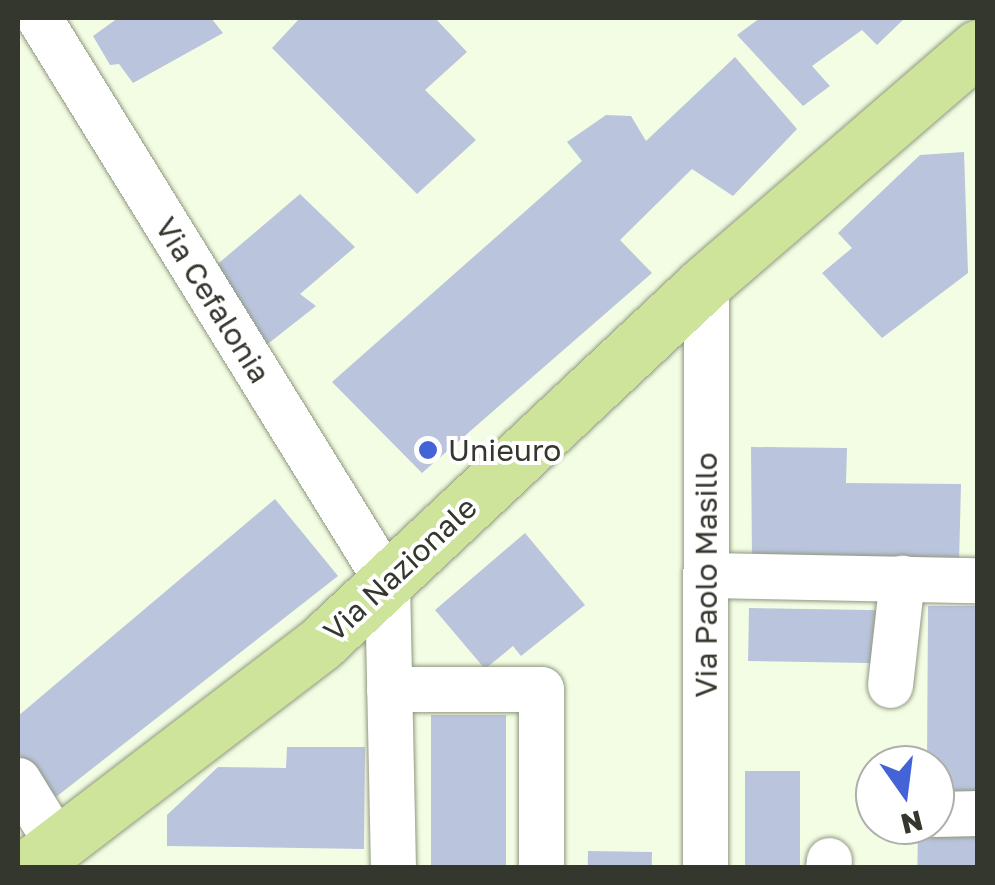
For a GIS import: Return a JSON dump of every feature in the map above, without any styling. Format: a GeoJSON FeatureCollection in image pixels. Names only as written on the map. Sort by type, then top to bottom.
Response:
{"type":"FeatureCollection","features":[{"type":"Feature","properties":{"kind":"main road","name":"Via Nazionale"},"geometry":{"type":"LineString","coordinates":[[64,851],[320,644],[706,282],[978,47]]}},
{"type":"Feature","properties":{"kind":"street","name":"Via Cefalonia"},"geometry":{"type":"LineString","coordinates":[[39,18],[386,582]]}},
{"type":"Feature","properties":{"kind":"street","name":"Via Paolo Masillo"},"geometry":{"type":"LineString","coordinates":[[706,282],[706,868]]}},
{"type":"Feature","properties":{"kind":"street"},"geometry":{"type":"LineString","coordinates":[[706,575],[978,580]]}},
{"type":"Feature","properties":{"kind":"street"},"geometry":{"type":"LineString","coordinates":[[890,685],[902,578]]}},
{"type":"Feature","properties":{"kind":"street"},"geometry":{"type":"LineString","coordinates":[[386,582],[393,868]]}},
{"type":"Feature","properties":{"kind":"street"},"geometry":{"type":"LineString","coordinates":[[389,689],[541,689],[541,868]]}},
{"type":"Feature","properties":{"kind":"street"},"geometry":{"type":"LineString","coordinates":[[18,780],[64,851]]}},
{"type":"Feature","properties":{"kind":"building"},"geometry":{"type":"Polygon","coordinates":[[[118,18],[211,18],[223,33],[133,83],[119,64],[110,65],[93,36],[118,18]]]}},
{"type":"Feature","properties":{"kind":"building"},"geometry":{"type":"Polygon","coordinates":[[[300,18],[435,18],[467,52],[425,90],[476,140],[417,194],[272,48],[300,18]]]}},
{"type":"Feature","properties":{"kind":"building"},"geometry":{"type":"Polygon","coordinates":[[[760,18],[905,18],[877,45],[862,30],[812,66],[830,86],[803,106],[737,35],[760,18]]]}},
{"type":"Feature","properties":{"kind":"building"},"geometry":{"type":"Polygon","coordinates":[[[735,57],[797,129],[733,196],[692,169],[620,240],[652,273],[422,473],[332,382],[582,161],[567,142],[606,115],[631,116],[646,141],[735,57]]]}},
{"type":"Feature","properties":{"kind":"building"},"geometry":{"type":"Polygon","coordinates":[[[964,152],[968,273],[882,338],[822,273],[852,248],[838,233],[920,155],[964,152]]]}},
{"type":"Feature","properties":{"kind":"building"},"geometry":{"type":"Polygon","coordinates":[[[300,194],[355,247],[300,294],[316,306],[255,354],[206,274],[300,194]]]}},
{"type":"Feature","properties":{"kind":"building"},"geometry":{"type":"Polygon","coordinates":[[[751,447],[847,448],[846,483],[961,484],[959,564],[752,560],[751,447]]]}},
{"type":"Feature","properties":{"kind":"building"},"geometry":{"type":"Polygon","coordinates":[[[275,499],[338,576],[56,797],[18,754],[18,716],[275,499]]]}},
{"type":"Feature","properties":{"kind":"building"},"geometry":{"type":"Polygon","coordinates":[[[525,533],[585,605],[521,656],[513,646],[485,669],[435,610],[525,533]]]}},
{"type":"Feature","properties":{"kind":"building"},"geometry":{"type":"Polygon","coordinates":[[[928,606],[978,606],[978,792],[955,792],[955,745],[927,745],[928,606]]]}},
{"type":"Feature","properties":{"kind":"building"},"geometry":{"type":"Polygon","coordinates":[[[749,608],[883,610],[882,663],[748,661],[749,608]]]}},
{"type":"Feature","properties":{"kind":"building"},"geometry":{"type":"Polygon","coordinates":[[[431,715],[506,715],[506,868],[431,868],[431,715]]]}},
{"type":"Feature","properties":{"kind":"building"},"geometry":{"type":"Polygon","coordinates":[[[287,747],[365,747],[364,849],[167,846],[167,815],[218,767],[286,768],[287,747]]]}},
{"type":"Feature","properties":{"kind":"building"},"geometry":{"type":"Polygon","coordinates":[[[745,771],[800,771],[800,868],[745,868],[745,771]]]}},
{"type":"Feature","properties":{"kind":"building"},"geometry":{"type":"Polygon","coordinates":[[[955,831],[978,831],[977,868],[917,868],[918,845],[955,845],[955,831]]]}},
{"type":"Feature","properties":{"kind":"building"},"geometry":{"type":"Polygon","coordinates":[[[588,851],[652,852],[652,868],[588,868],[588,851]]]}},
{"type":"Feature","properties":{"kind":"place","name":"Unieuro"},"geometry":{"type":"Point","coordinates":[428,450]}}]}
